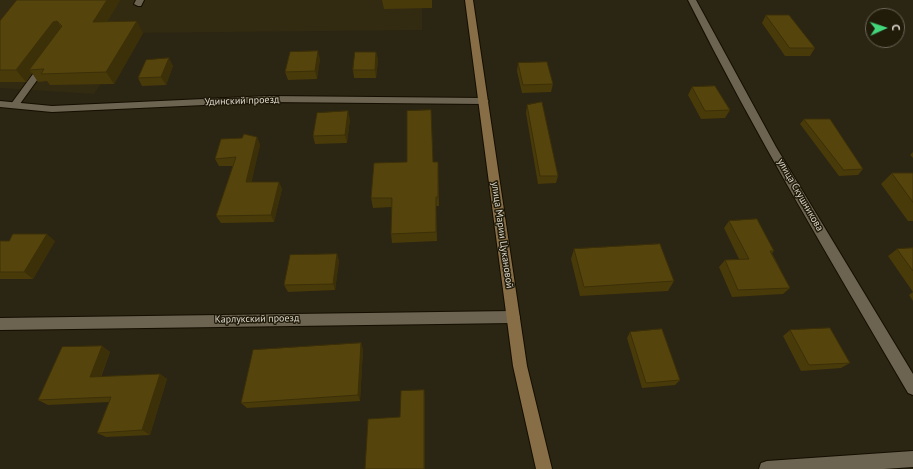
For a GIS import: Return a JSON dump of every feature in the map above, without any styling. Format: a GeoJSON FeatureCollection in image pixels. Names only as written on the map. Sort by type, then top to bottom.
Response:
{"type":"FeatureCollection","features":[{"type":"Feature","properties":{"kind":"street","name":"улица Марии Цукановой"},"geometry":{"type":"LineString","coordinates":[[469,0],[520,366],[544,469]]}},
{"type":"Feature","properties":{"kind":"street","name":"улица Скушникова"},"geometry":{"type":"LineString","coordinates":[[692,0],[714,45],[801,198],[913,388]]}},
{"type":"Feature","properties":{"kind":"street"},"geometry":{"type":"LineString","coordinates":[[14,106],[50,56]]}},
{"type":"Feature","properties":{"kind":"street","name":"Удинский проезд"},"geometry":{"type":"LineString","coordinates":[[0,104],[52,109],[269,99],[413,99],[484,101]]}},
{"type":"Feature","properties":{"kind":"street","name":"Карлукский проезд"},"geometry":{"type":"LineString","coordinates":[[0,324],[513,317]]}},
{"type":"Feature","properties":{"kind":"street"},"geometry":{"type":"LineString","coordinates":[[767,469],[913,459]]}},
{"type":"Feature","properties":{"kind":"shaded area"},"geometry":{"type":"Polygon","coordinates":[[[0,0],[422,0],[422,30],[136,33],[94,94],[0,88],[0,0]]]}},
{"type":"Feature","properties":{"kind":"building"},"geometry":{"type":"Polygon","coordinates":[[[17,0],[107,0],[93,22],[137,21],[106,72],[41,74],[44,69],[29,70],[62,26],[57,21],[53,22],[16,70],[0,70],[0,21],[17,0]]]}},
{"type":"Feature","properties":{"kind":"building"},"geometry":{"type":"Polygon","coordinates":[[[766,15],[789,15],[815,48],[790,48],[766,15]]]}},
{"type":"Feature","properties":{"kind":"building"},"geometry":{"type":"Polygon","coordinates":[[[318,51],[315,71],[285,72],[290,52],[318,51]]]}},
{"type":"Feature","properties":{"kind":"building"},"geometry":{"type":"Polygon","coordinates":[[[355,52],[376,52],[375,70],[353,70],[355,52]]]}},
{"type":"Feature","properties":{"kind":"building"},"geometry":{"type":"Polygon","coordinates":[[[169,58],[161,77],[138,78],[146,60],[169,58]]]}},
{"type":"Feature","properties":{"kind":"building"},"geometry":{"type":"Polygon","coordinates":[[[547,62],[553,84],[523,85],[518,63],[547,62]]]}},
{"type":"Feature","properties":{"kind":"building"},"geometry":{"type":"Polygon","coordinates":[[[715,86],[730,110],[705,111],[692,87],[715,86]]]}},
{"type":"Feature","properties":{"kind":"building"},"geometry":{"type":"Polygon","coordinates":[[[542,102],[558,176],[540,176],[527,105],[542,102]]]}},
{"type":"Feature","properties":{"kind":"building"},"geometry":{"type":"Polygon","coordinates":[[[431,110],[433,162],[438,162],[436,232],[391,234],[392,198],[371,198],[374,163],[407,162],[407,111],[431,110]]]}},
{"type":"Feature","properties":{"kind":"building"},"geometry":{"type":"Polygon","coordinates":[[[348,111],[345,135],[313,136],[317,113],[348,111]]]}},
{"type":"Feature","properties":{"kind":"building"},"geometry":{"type":"Polygon","coordinates":[[[804,119],[830,119],[863,169],[844,170],[804,119]]]}},
{"type":"Feature","properties":{"kind":"building"},"geometry":{"type":"Polygon","coordinates":[[[244,134],[257,137],[246,182],[279,182],[271,215],[216,216],[236,157],[215,159],[221,139],[242,138],[244,134]]]}},
{"type":"Feature","properties":{"kind":"building"},"geometry":{"type":"Polygon","coordinates":[[[892,173],[913,173],[913,202],[892,173]]]}},
{"type":"Feature","properties":{"kind":"building"},"geometry":{"type":"Polygon","coordinates":[[[757,219],[774,251],[770,251],[790,288],[738,290],[725,260],[749,259],[729,221],[757,219]]]}},
{"type":"Feature","properties":{"kind":"building"},"geometry":{"type":"Polygon","coordinates":[[[13,234],[47,234],[24,272],[0,272],[0,241],[9,241],[13,234]]]}},
{"type":"Feature","properties":{"kind":"building"},"geometry":{"type":"Polygon","coordinates":[[[660,244],[674,281],[584,287],[574,249],[660,244]]]}},
{"type":"Feature","properties":{"kind":"building"},"geometry":{"type":"Polygon","coordinates":[[[913,248],[913,271],[897,249],[913,248]]]}},
{"type":"Feature","properties":{"kind":"building"},"geometry":{"type":"Polygon","coordinates":[[[337,254],[333,284],[284,285],[290,255],[337,254]]]}},
{"type":"Feature","properties":{"kind":"building"},"geometry":{"type":"Polygon","coordinates":[[[830,328],[850,363],[809,365],[790,330],[830,328]]]}},
{"type":"Feature","properties":{"kind":"building"},"geometry":{"type":"Polygon","coordinates":[[[662,329],[680,380],[646,383],[630,332],[662,329]]]}},
{"type":"Feature","properties":{"kind":"building"},"geometry":{"type":"Polygon","coordinates":[[[361,343],[358,395],[241,403],[253,350],[361,343]]]}},
{"type":"Feature","properties":{"kind":"building"},"geometry":{"type":"Polygon","coordinates":[[[102,346],[90,377],[160,374],[142,430],[97,433],[111,397],[38,400],[62,347],[102,346]]]}},
{"type":"Feature","properties":{"kind":"building"},"geometry":{"type":"Polygon","coordinates":[[[424,390],[424,469],[365,469],[368,419],[400,417],[401,391],[424,390]]]}}]}
